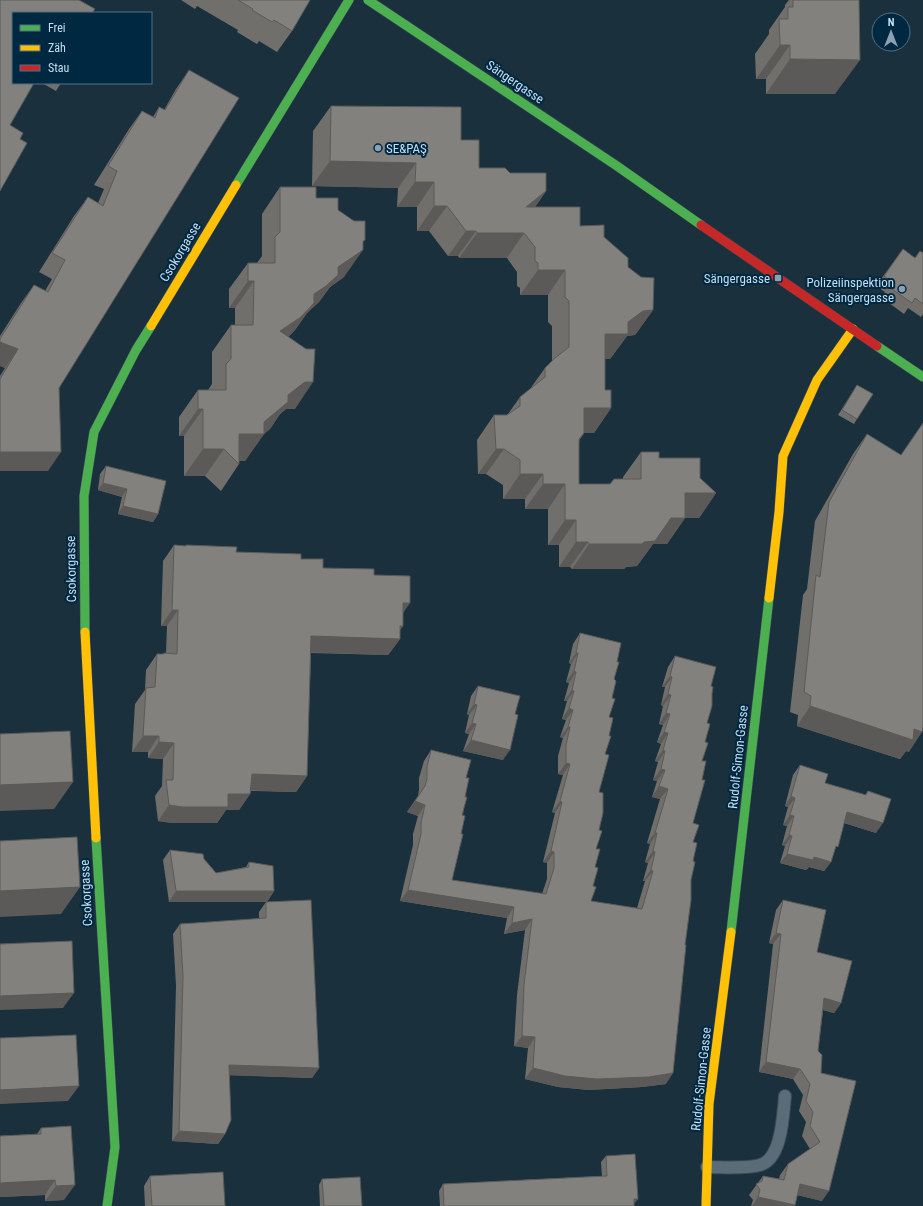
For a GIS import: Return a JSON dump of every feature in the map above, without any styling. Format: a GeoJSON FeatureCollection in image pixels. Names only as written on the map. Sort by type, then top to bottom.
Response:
{"type":"FeatureCollection","features":[{"type":"Feature","properties":{"kind":"street","name":"Csokorgasse"},"geometry":{"type":"LineString","coordinates":[[107,1206],[115,1147],[85,650],[84,496],[94,432],[136,350],[349,0]]}},
{"type":"Feature","properties":{"kind":"street","name":"Sängergasse"},"geometry":{"type":"LineString","coordinates":[[368,0],[617,166],[923,378]]}},
{"type":"Feature","properties":{"kind":"street","name":"Rudolf-Simon-Gasse"},"geometry":{"type":"LineString","coordinates":[[706,1206],[709,1104],[733,913],[779,512],[784,456],[818,380],[852,329]]}},
{"type":"Feature","properties":{"kind":"lane"},"geometry":{"type":"LineString","coordinates":[[707,1167],[752,1166],[760,1165],[768,1160],[772,1156],[778,1142],[785,1096]]}},
{"type":"Feature","properties":{"kind":"building"},"geometry":{"type":"Polygon","coordinates":[[[0,0],[79,0],[95,9],[93,12],[12,12],[12,84],[33,84],[10,125],[23,133],[20,139],[27,143],[0,191],[0,0]]]}},
{"type":"Feature","properties":{"kind":"building"},"geometry":{"type":"Polygon","coordinates":[[[238,0],[310,0],[292,31],[274,20],[272,22],[238,0]]]}},
{"type":"Feature","properties":{"kind":"building"},"geometry":{"type":"Polygon","coordinates":[[[793,0],[859,0],[860,60],[790,59],[790,45],[780,45],[779,19],[788,19],[788,7],[793,7],[793,0]]]}},
{"type":"Feature","properties":{"kind":"building"},"geometry":{"type":"Polygon","coordinates":[[[189,70],[239,98],[59,388],[61,452],[0,452],[0,379],[18,349],[0,342],[0,339],[34,285],[48,292],[65,260],[52,253],[88,197],[103,206],[117,171],[108,166],[142,111],[155,118],[159,107],[165,110],[189,70]]]}},
{"type":"Feature","properties":{"kind":"building"},"geometry":{"type":"Polygon","coordinates":[[[331,106],[461,107],[461,140],[479,140],[479,168],[505,168],[510,173],[546,173],[546,191],[526,207],[580,207],[580,226],[604,225],[604,237],[628,258],[628,267],[641,277],[654,278],[653,310],[643,311],[628,322],[628,334],[605,334],[605,390],[611,390],[611,408],[584,408],[584,433],[579,439],[579,484],[610,484],[614,479],[641,479],[641,452],[659,452],[659,458],[700,458],[700,478],[716,493],[685,493],[685,518],[671,518],[655,541],[644,542],[642,544],[589,544],[588,542],[576,542],[576,520],[565,520],[565,484],[543,484],[543,474],[520,474],[520,460],[504,449],[496,449],[494,415],[507,415],[520,406],[520,397],[545,377],[545,368],[569,347],[569,301],[565,297],[565,270],[538,270],[538,263],[535,261],[535,247],[524,233],[477,233],[476,231],[466,231],[447,206],[434,206],[434,182],[415,182],[416,163],[330,161],[331,106]]]}},
{"type":"Feature","properties":{"kind":"building"},"geometry":{"type":"Polygon","coordinates":[[[280,187],[316,187],[316,198],[338,198],[338,210],[354,221],[365,221],[365,240],[363,241],[363,250],[338,267],[338,275],[314,294],[314,303],[301,317],[280,331],[306,349],[315,349],[313,382],[305,382],[288,395],[288,402],[264,422],[264,434],[239,434],[239,464],[224,449],[203,449],[203,409],[198,409],[198,390],[226,390],[226,364],[231,359],[231,325],[253,325],[254,281],[248,281],[248,263],[275,263],[275,237],[280,232],[280,187]]]}},
{"type":"Feature","properties":{"kind":"building","name":"Polizeiinspektion Sängergasse"},"geometry":{"type":"Polygon","coordinates":[[[903,249],[915,258],[920,251],[923,253],[923,304],[915,298],[912,303],[889,287],[892,282],[884,276],[903,249]]]}},
{"type":"Feature","properties":{"kind":"building"},"geometry":{"type":"Polygon","coordinates":[[[857,385],[873,394],[857,419],[842,410],[857,385]]]}},
{"type":"Feature","properties":{"kind":"building"},"geometry":{"type":"Polygon","coordinates":[[[923,423],[923,727],[922,732],[914,729],[913,740],[810,706],[811,696],[804,692],[816,575],[820,577],[829,502],[867,434],[901,455],[923,423]]]}},
{"type":"Feature","properties":{"kind":"building"},"geometry":{"type":"Polygon","coordinates":[[[106,466],[166,481],[158,514],[123,506],[127,489],[103,483],[106,466]]]}},
{"type":"Feature","properties":{"kind":"building"},"geometry":{"type":"Polygon","coordinates":[[[174,545],[237,547],[236,552],[301,554],[301,559],[323,559],[323,568],[374,569],[374,575],[410,576],[410,603],[403,603],[403,626],[400,626],[400,639],[311,636],[307,776],[252,774],[250,794],[228,794],[228,807],[183,807],[169,805],[166,780],[173,780],[174,743],[159,742],[159,736],[143,736],[146,688],[155,687],[157,654],[177,654],[178,610],[172,610],[174,545]]]}},
{"type":"Feature","properties":{"kind":"building"},"geometry":{"type":"Polygon","coordinates":[[[580,633],[621,643],[617,662],[619,662],[614,679],[616,681],[612,698],[615,699],[609,717],[613,718],[609,736],[611,736],[605,754],[609,755],[599,792],[603,793],[603,813],[599,830],[602,831],[596,849],[600,849],[595,867],[598,868],[593,886],[596,887],[591,901],[642,909],[653,871],[651,870],[655,852],[653,851],[657,833],[655,833],[668,789],[659,786],[665,770],[661,769],[665,751],[663,750],[668,733],[664,732],[670,714],[666,713],[671,695],[668,694],[672,677],[670,676],[675,656],[716,667],[711,686],[713,687],[712,706],[707,723],[710,724],[705,742],[708,743],[702,761],[706,761],[702,780],[705,780],[693,823],[699,825],[693,842],[697,843],[691,880],[691,900],[685,945],[673,1073],[649,1077],[597,1079],[565,1076],[533,1068],[535,1037],[522,1036],[524,985],[532,919],[512,923],[514,907],[408,890],[421,834],[421,823],[425,805],[415,801],[425,786],[431,750],[471,760],[466,778],[469,778],[465,797],[467,797],[462,815],[465,816],[461,834],[463,834],[452,880],[546,894],[554,868],[554,852],[551,851],[562,802],[560,801],[570,764],[566,763],[566,745],[570,727],[568,727],[573,710],[569,708],[574,691],[572,690],[576,672],[574,671],[580,633]]]}},
{"type":"Feature","properties":{"kind":"building"},"geometry":{"type":"Polygon","coordinates":[[[478,686],[520,696],[515,714],[518,715],[510,750],[471,740],[476,724],[472,723],[477,705],[474,704],[478,686]]]}},
{"type":"Feature","properties":{"kind":"building"},"geometry":{"type":"Polygon","coordinates":[[[70,731],[73,782],[0,785],[0,734],[70,731]]]}},
{"type":"Feature","properties":{"kind":"building"},"geometry":{"type":"Polygon","coordinates":[[[800,765],[828,774],[825,783],[866,795],[868,791],[891,799],[883,823],[847,812],[838,847],[836,846],[831,862],[814,857],[813,860],[787,854],[792,836],[789,835],[794,816],[790,815],[795,798],[791,796],[800,765]]]}},
{"type":"Feature","properties":{"kind":"building"},"geometry":{"type":"Polygon","coordinates":[[[77,837],[80,887],[0,891],[0,841],[77,837]]]}},
{"type":"Feature","properties":{"kind":"building"},"geometry":{"type":"Polygon","coordinates":[[[170,850],[203,854],[204,859],[216,873],[249,867],[249,862],[273,866],[274,891],[176,891],[170,850]]]}},
{"type":"Feature","properties":{"kind":"building"},"geometry":{"type":"Polygon","coordinates":[[[311,900],[319,1068],[229,1065],[231,1120],[225,1134],[179,1131],[183,976],[180,924],[266,918],[266,902],[311,900]]]}},
{"type":"Feature","properties":{"kind":"building"},"geometry":{"type":"Polygon","coordinates":[[[783,900],[826,910],[817,952],[852,961],[841,1003],[824,998],[818,1051],[822,1055],[821,1073],[856,1081],[829,1191],[800,1184],[795,1205],[758,1197],[760,1190],[756,1184],[762,1181],[763,1176],[784,1180],[788,1164],[820,1142],[810,1126],[813,1112],[806,1101],[810,1084],[800,1069],[766,1062],[781,934],[776,933],[783,900]]]}},
{"type":"Feature","properties":{"kind":"building"},"geometry":{"type":"Polygon","coordinates":[[[72,941],[74,993],[0,996],[0,944],[72,941]]]}},
{"type":"Feature","properties":{"kind":"building"},"geometry":{"type":"Polygon","coordinates":[[[76,1035],[79,1086],[0,1090],[0,1038],[76,1035]]]}},
{"type":"Feature","properties":{"kind":"building"},"geometry":{"type":"Polygon","coordinates":[[[71,1126],[75,1185],[56,1186],[55,1180],[0,1183],[0,1136],[41,1134],[41,1128],[71,1126]]]}},
{"type":"Feature","properties":{"kind":"building"},"geometry":{"type":"Polygon","coordinates":[[[635,1154],[638,1199],[634,1199],[634,1206],[444,1206],[443,1184],[607,1176],[606,1156],[635,1154]]]}},
{"type":"Feature","properties":{"kind":"building"},"geometry":{"type":"Polygon","coordinates":[[[223,1172],[225,1206],[152,1206],[150,1176],[223,1172]]]}},
{"type":"Feature","properties":{"kind":"building"},"geometry":{"type":"Polygon","coordinates":[[[360,1177],[362,1206],[324,1206],[322,1179],[360,1177]]]}},
{"type":"Feature","properties":{"kind":"traffic: fast"},"geometry":{"type":"LineString","coordinates":[[236,185],[349,0]]}},
{"type":"Feature","properties":{"kind":"traffic: fast"},"geometry":{"type":"LineString","coordinates":[[368,0],[617,166],[701,225]]}},
{"type":"Feature","properties":{"kind":"traffic: fast"},"geometry":{"type":"LineString","coordinates":[[85,632],[84,496],[94,432],[136,350],[151,326]]}},
{"type":"Feature","properties":{"kind":"traffic: fast"},"geometry":{"type":"LineString","coordinates":[[877,346],[923,377]]}},
{"type":"Feature","properties":{"kind":"traffic: fast"},"geometry":{"type":"LineString","coordinates":[[731,932],[769,598]]}},
{"type":"Feature","properties":{"kind":"traffic: fast"},"geometry":{"type":"LineString","coordinates":[[96,838],[115,1147],[107,1206]]}},
{"type":"Feature","properties":{"kind":"traffic: slow"},"geometry":{"type":"LineString","coordinates":[[151,326],[236,185]]}},
{"type":"Feature","properties":{"kind":"traffic: slow"},"geometry":{"type":"LineString","coordinates":[[769,598],[779,512],[783,456],[817,380],[853,329]]}},
{"type":"Feature","properties":{"kind":"traffic: slow"},"geometry":{"type":"LineString","coordinates":[[85,632],[96,838]]}},
{"type":"Feature","properties":{"kind":"traffic: slow"},"geometry":{"type":"LineString","coordinates":[[706,1206],[709,1104],[731,932]]}},
{"type":"Feature","properties":{"kind":"traffic: jam"},"geometry":{"type":"LineString","coordinates":[[701,225],[877,346]]}},
{"type":"Feature","properties":{"kind":"place","name":"SE&PAŞ"},"geometry":{"type":"Point","coordinates":[378,148]}},
{"type":"Feature","properties":{"kind":"place","name":"Sängergasse"},"geometry":{"type":"Point","coordinates":[778,278]}},
{"type":"Feature","properties":{"kind":"place","name":"Polizeiinspektion Sängergasse"},"geometry":{"type":"Point","coordinates":[902,289]}}]}
